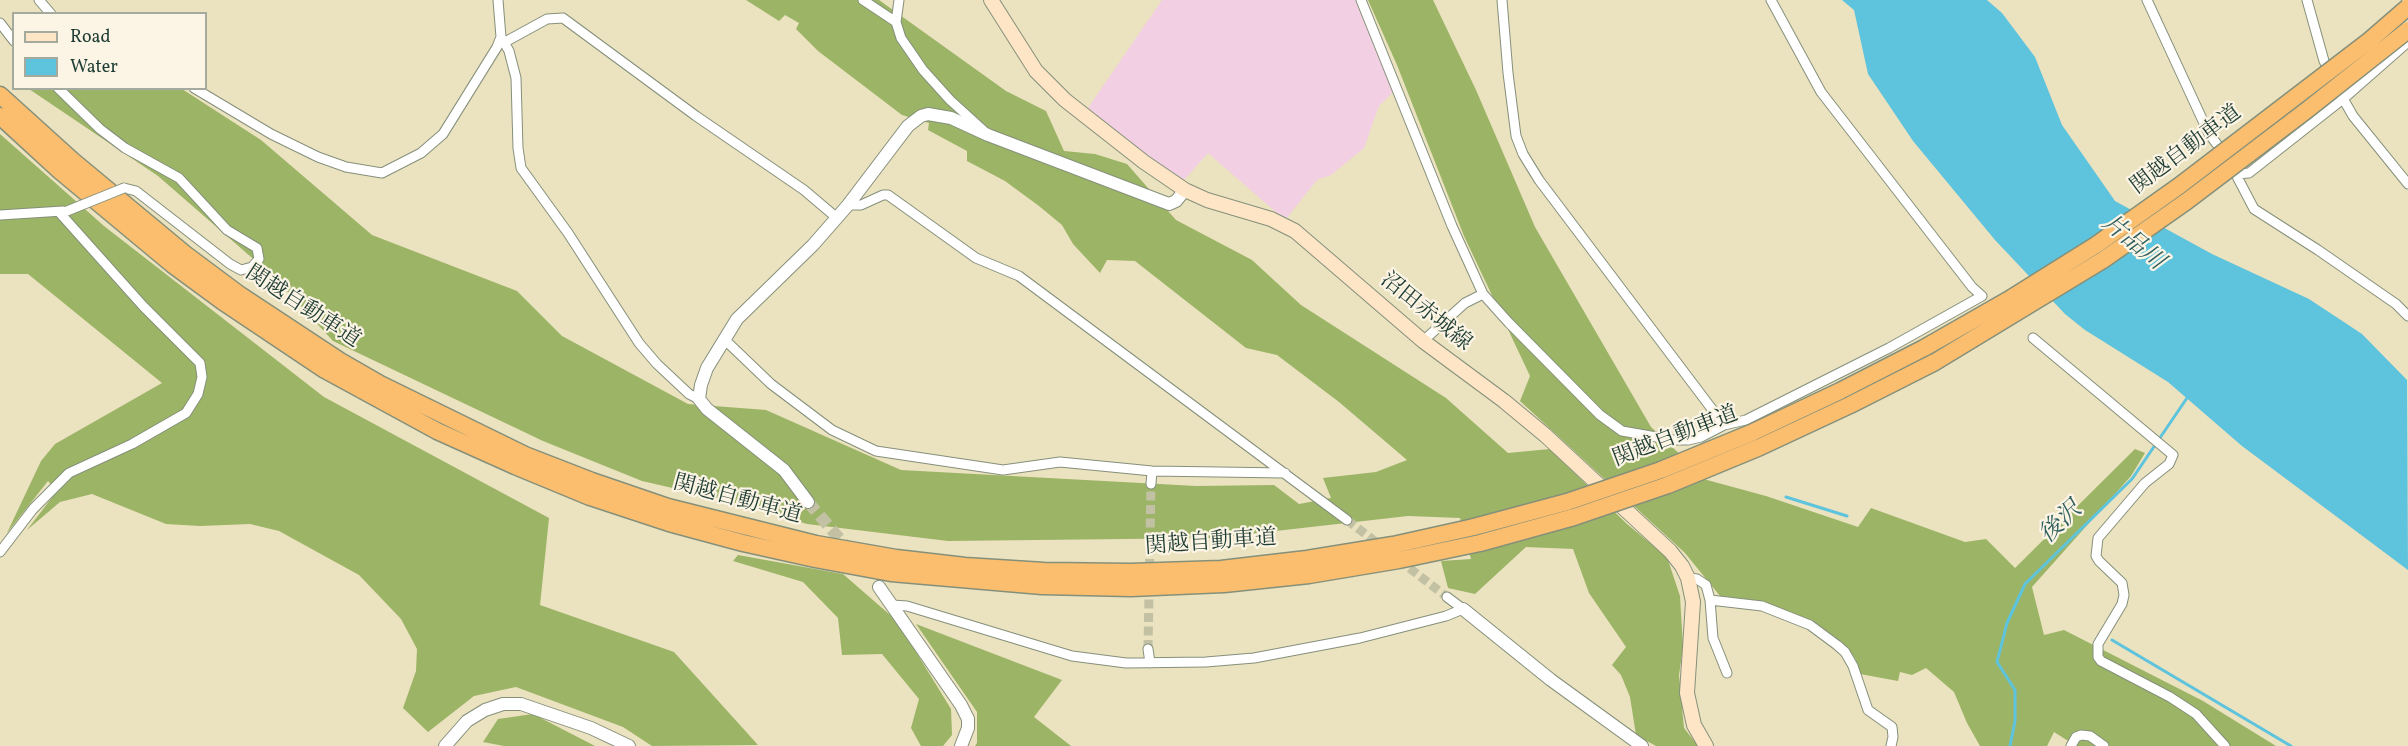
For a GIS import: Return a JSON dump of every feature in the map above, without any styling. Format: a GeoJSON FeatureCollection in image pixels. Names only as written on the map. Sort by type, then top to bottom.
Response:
{"type":"FeatureCollection","features":[{"type":"Feature","properties":{"kind":"highway","name":"関越自動車道"},"geometry":{"type":"LineString","coordinates":[[0,116],[68,178],[173,265],[222,301],[325,370],[428,426],[515,466],[590,497],[669,523],[742,543],[814,559],[891,573],[966,581],[1131,588],[1245,582],[1309,575],[1399,560],[1661,470],[1761,428],[1924,348],[2008,300],[2106,238],[2188,179],[2361,47],[2408,7]]}},
{"type":"Feature","properties":{"kind":"highway","name":"関越自動車道"},"geometry":{"type":"LineString","coordinates":[[0,95],[73,161],[185,254],[240,295],[340,361],[380,384],[525,455],[669,507],[745,528],[828,546],[965,566],[1044,571],[1131,572],[1221,569],[1308,559],[1477,535],[1574,517],[1668,484],[1760,447],[1935,362],[2103,260],[2187,201],[2408,30]]}},
{"type":"Feature","properties":{"kind":"main road","name":"沼田赤城線"},"geometry":{"type":"LineString","coordinates":[[991,0],[1036,71],[1065,100],[1143,162],[1185,190],[1208,200],[1271,219],[1294,231],[1423,341],[1504,401],[1545,435],[1655,535],[1682,566],[1688,578],[1694,615],[1687,693],[1694,724],[1706,746]]}},
{"type":"Feature","properties":{"kind":"street"},"geometry":{"type":"LineString","coordinates":[[39,0],[49,12]]}},
{"type":"Feature","properties":{"kind":"street"},"geometry":{"type":"LineString","coordinates":[[498,0],[503,40],[512,60],[518,88],[518,148],[521,168],[568,233],[639,342],[657,364],[689,394],[699,399],[720,421],[784,470],[808,502]]}},
{"type":"Feature","properties":{"kind":"street"},"geometry":{"type":"LineString","coordinates":[[863,0],[896,22]]}},
{"type":"Feature","properties":{"kind":"street"},"geometry":{"type":"LineString","coordinates":[[899,0],[896,22],[901,38],[922,70],[988,135]]}},
{"type":"Feature","properties":{"kind":"street"},"geometry":{"type":"LineString","coordinates":[[1361,0],[1452,226],[1483,294],[1600,414],[1622,431],[1673,440],[1701,437],[1724,425],[1746,420],[1889,348],[1982,296],[1972,287],[1821,92],[1771,0]]}},
{"type":"Feature","properties":{"kind":"street"},"geometry":{"type":"LineString","coordinates":[[1502,0],[1515,125],[1523,154],[1539,180],[1724,425]]}},
{"type":"Feature","properties":{"kind":"street"},"geometry":{"type":"LineString","coordinates":[[2147,0],[2209,134],[2217,142],[2254,209],[2396,304],[2408,316]]}},
{"type":"Feature","properties":{"kind":"street"},"geometry":{"type":"LineString","coordinates":[[2307,0],[2324,61],[2343,99],[2353,116],[2408,184]]}},
{"type":"Feature","properties":{"kind":"street"},"geometry":{"type":"LineString","coordinates":[[197,90],[272,134],[318,157],[346,167],[382,173],[421,153],[443,134],[503,40],[547,19],[563,18],[696,116],[804,190],[837,218]]}},
{"type":"Feature","properties":{"kind":"street"},"geometry":{"type":"LineString","coordinates":[[0,23],[12,38]]}},
{"type":"Feature","properties":{"kind":"street"},"geometry":{"type":"LineString","coordinates":[[2236,174],[2249,173],[2343,99],[2408,42]]}},
{"type":"Feature","properties":{"kind":"street"},"geometry":{"type":"LineString","coordinates":[[0,215],[63,211],[124,188],[136,191],[230,264],[241,270],[252,267],[259,259],[257,248],[227,230],[179,178],[125,148],[100,129],[60,90]]}},
{"type":"Feature","properties":{"kind":"street"},"geometry":{"type":"LineString","coordinates":[[699,399],[706,368],[747,309],[813,245],[848,205],[908,126],[921,116],[927,114],[951,118],[988,135],[1169,204],[1176,201],[1185,190]]}},
{"type":"Feature","properties":{"kind":"street"},"geometry":{"type":"LineString","coordinates":[[848,205],[861,205],[883,195],[895,198],[976,258],[1019,276],[1347,520]]}},
{"type":"Feature","properties":{"kind":"street"},"geometry":{"type":"LineString","coordinates":[[0,552],[33,508],[69,472],[132,444],[186,413],[198,394],[202,377],[200,363],[142,306],[63,211]]}},
{"type":"Feature","properties":{"kind":"street"},"geometry":{"type":"LineString","coordinates":[[1423,341],[1465,303],[1483,294]]}},
{"type":"Feature","properties":{"kind":"street"},"geometry":{"type":"LineString","coordinates":[[2033,338],[2173,455],[2169,464],[2145,483],[2098,538],[2096,556],[2122,583],[2124,595],[2098,644],[2096,653],[2101,661],[2170,697],[2196,714],[2225,746]]}},
{"type":"Feature","properties":{"kind":"street"},"geometry":{"type":"LineString","coordinates":[[724,339],[771,384],[832,430],[876,451],[1003,470],[1060,462],[1152,471],[1284,473]]}},
{"type":"Feature","properties":{"kind":"street"},"geometry":{"type":"LineString","coordinates":[[1151,484],[1152,471]]}},
{"type":"Feature","properties":{"kind":"street"},"geometry":{"type":"LineString","coordinates":[[1688,578],[1701,580],[1706,585],[1710,600],[1713,638],[1727,674]]}},
{"type":"Feature","properties":{"kind":"street"},"geometry":{"type":"LineString","coordinates":[[879,587],[955,696],[968,719],[968,728],[961,746]]}},
{"type":"Feature","properties":{"kind":"street"},"geometry":{"type":"LineString","coordinates":[[1447,597],[1551,680],[1642,746]]}},
{"type":"Feature","properties":{"kind":"street"},"geometry":{"type":"LineString","coordinates":[[1710,600],[1736,602],[1769,609],[1810,625],[1837,645],[1845,652],[1853,666],[1868,710],[1892,727],[1891,746]]}},
{"type":"Feature","properties":{"kind":"street"},"geometry":{"type":"LineString","coordinates":[[892,605],[907,606],[1072,656],[1126,663],[1254,658],[1360,638],[1446,616],[1463,609]]}},
{"type":"Feature","properties":{"kind":"street"},"geometry":{"type":"LineString","coordinates":[[1148,649],[1150,663]]}},
{"type":"Feature","properties":{"kind":"street"},"geometry":{"type":"LineString","coordinates":[[445,746],[467,721],[485,710],[503,704],[521,704],[591,728],[629,746]]}},
{"type":"Feature","properties":{"kind":"street"},"geometry":{"type":"LineString","coordinates":[[2071,746],[2076,737],[2081,735],[2090,736],[2104,746]]}},
{"type":"Feature","properties":{"kind":"shaded area"},"geometry":{"type":"Polygon","coordinates":[[[1162,0],[1356,0],[1393,87],[1393,92],[1379,106],[1364,148],[1331,175],[1317,180],[1285,220],[1208,153],[1183,181],[1170,174],[1088,108],[1162,0]]]}},
{"type":"Feature","properties":{"kind":"green space"},"geometry":{"type":"Polygon","coordinates":[[[746,0],[879,0],[1006,91],[1046,111],[1064,151],[1095,154],[1127,164],[1176,220],[1252,260],[1301,305],[1446,398],[1508,453],[1550,449],[1627,524],[1667,557],[1680,596],[1683,647],[1679,675],[1684,728],[1698,746],[1656,746],[1636,735],[1630,697],[1621,675],[1612,665],[1626,647],[1589,593],[1573,549],[1526,547],[1475,594],[1448,588],[1441,561],[1471,559],[1460,518],[1408,516],[1214,538],[948,541],[807,524],[725,500],[642,481],[543,441],[333,341],[274,277],[158,176],[30,90],[184,90],[261,140],[372,235],[517,291],[562,336],[688,404],[766,410],[901,470],[1196,486],[1274,485],[1299,504],[1331,498],[1323,478],[1376,472],[1407,460],[1339,402],[1277,355],[1246,348],[1135,261],[1107,260],[1100,273],[1073,244],[1062,225],[1039,206],[1005,181],[967,161],[967,151],[928,130],[929,123],[902,115],[818,51],[796,29],[799,23],[785,15],[779,21],[746,0]]]}},
{"type":"Feature","properties":{"kind":"green space"},"geometry":{"type":"Polygon","coordinates":[[[1368,0],[1433,0],[1476,90],[1535,227],[1651,427],[1707,480],[1766,496],[1858,527],[1871,508],[1965,542],[1986,539],[2015,568],[2135,449],[2145,453],[2131,476],[2032,587],[2044,635],[2064,630],[2203,701],[2276,746],[2076,746],[2054,732],[2047,746],[1980,746],[1954,692],[1926,668],[1912,675],[1900,672],[1898,681],[1860,674],[1855,658],[1849,651],[1835,637],[1816,624],[1753,600],[1720,596],[1685,553],[1520,401],[1530,376],[1464,236],[1397,65],[1368,0]]]}},
{"type":"Feature","properties":{"kind":"green space"},"geometry":{"type":"Polygon","coordinates":[[[0,134],[104,226],[324,397],[549,518],[540,605],[674,652],[758,745],[652,746],[623,727],[516,687],[474,696],[428,732],[403,708],[416,671],[417,649],[401,619],[359,575],[279,531],[250,524],[200,526],[166,524],[92,494],[60,502],[27,530],[57,491],[48,481],[7,533],[41,461],[55,444],[162,383],[28,274],[0,274],[0,134]]]}},
{"type":"Feature","properties":{"kind":"green space"},"geometry":{"type":"Polygon","coordinates":[[[738,555],[843,574],[897,621],[951,709],[952,735],[943,746],[921,746],[911,728],[919,699],[882,654],[842,655],[838,618],[803,582],[733,561],[738,555]]]}},
{"type":"Feature","properties":{"kind":"green space"},"geometry":{"type":"Polygon","coordinates":[[[916,624],[1062,680],[1034,717],[1071,746],[975,746],[977,743],[977,712],[916,624]]]}},
{"type":"Feature","properties":{"kind":"green space"},"geometry":{"type":"Polygon","coordinates":[[[533,714],[595,746],[504,746],[483,742],[498,719],[533,714]]]}},
{"type":"Feature","properties":{"kind":"water","name":"片品川"},"geometry":{"type":"Polygon","coordinates":[[[1842,0],[1987,0],[2002,13],[2035,57],[2062,125],[2115,201],[2212,254],[2309,299],[2362,334],[2407,380],[2408,570],[2242,446],[2168,382],[2085,330],[2065,314],[1995,240],[1913,141],[1868,74],[1854,10],[1842,0]]]}},
{"type":"Feature","properties":{"kind":"waterway","name":"後沢"},"geometry":{"type":"LineString","coordinates":[[2010,746],[2015,721],[2015,690],[1997,662],[2007,623],[2025,584],[2132,479],[2187,398]]}},
{"type":"Feature","properties":{"kind":"waterway"},"geometry":{"type":"LineString","coordinates":[[1786,497],[1847,516]]}},
{"type":"Feature","properties":{"kind":"waterway"},"geometry":{"type":"LineString","coordinates":[[2112,640],[2291,746]]}},
{"type":"Feature","properties":{"kind":"tunnel"},"geometry":{"type":"LineString","coordinates":[[1148,649],[1151,484]]}},
{"type":"Feature","properties":{"kind":"tunnel"},"geometry":{"type":"LineString","coordinates":[[808,502],[850,551]]}},
{"type":"Feature","properties":{"kind":"tunnel"},"geometry":{"type":"LineString","coordinates":[[1347,520],[1381,546]]}},
{"type":"Feature","properties":{"kind":"tunnel"},"geometry":{"type":"LineString","coordinates":[[1399,560],[1447,597]]}}]}
